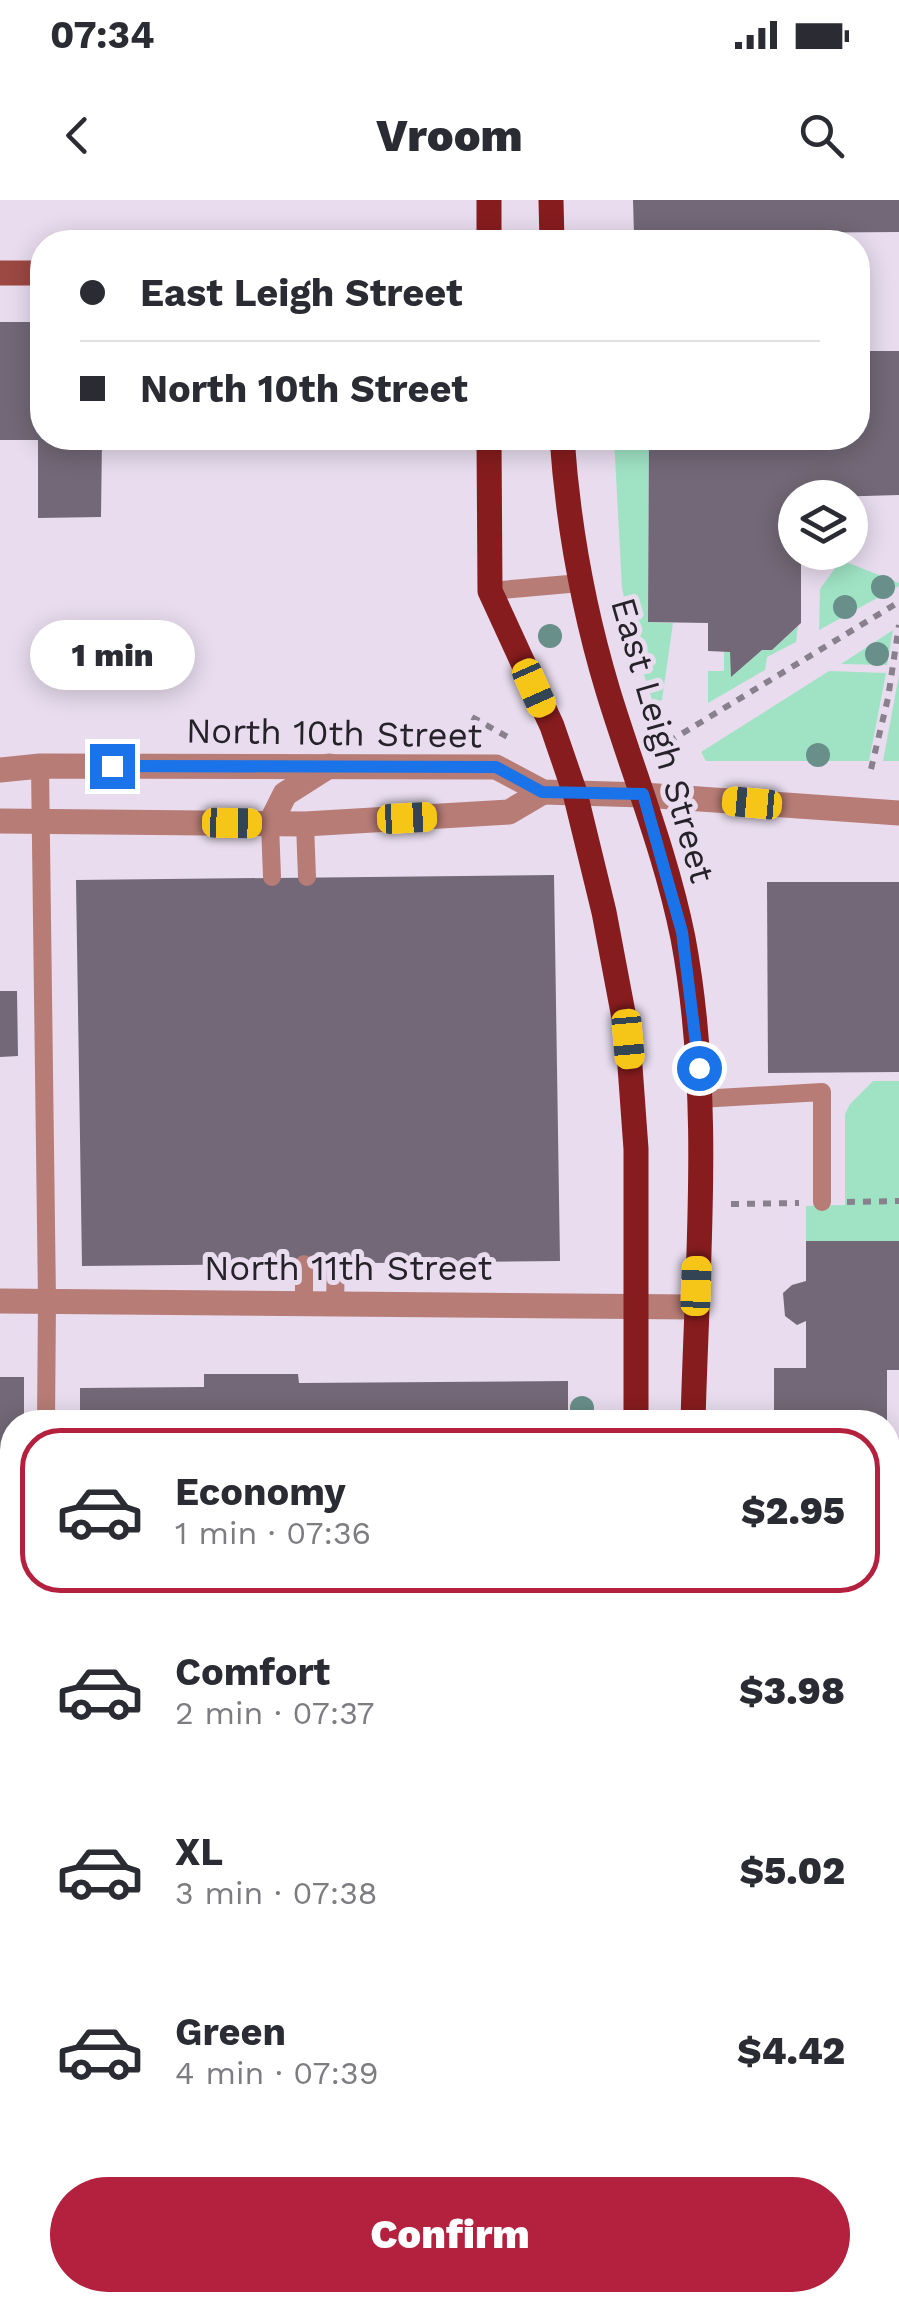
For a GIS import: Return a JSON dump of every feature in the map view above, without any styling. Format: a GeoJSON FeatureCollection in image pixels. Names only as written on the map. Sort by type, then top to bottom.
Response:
{"type":"FeatureCollection","features":[{"type":"Feature","properties":{"kind":"main road"},"geometry":{"type":"LineString","coordinates":[[489,200],[489,230]]}},
{"type":"Feature","properties":{"kind":"main road"},"geometry":{"type":"LineString","coordinates":[[551,200],[552,230]]}},
{"type":"Feature","properties":{"kind":"main road"},"geometry":{"type":"LineString","coordinates":[[0,274],[30,273]]}},
{"type":"Feature","properties":{"kind":"main road"},"geometry":{"type":"LineString","coordinates":[[489,450],[490,591],[552,726],[575,793],[604,912],[628,1039],[634,1114],[636,1410]]}},
{"type":"Feature","properties":{"kind":"main road","name":"East Leigh Street"},"geometry":{"type":"LineString","coordinates":[[563,450],[580,584],[609,693],[662,854],[685,952],[694,1014],[700,1099],[693,1410]]}},
{"type":"Feature","properties":{"kind":"street","name":"North 10th Street"},"geometry":{"type":"LineString","coordinates":[[0,770],[40,766],[496,767],[542,792],[643,794],[899,812]]}},
{"type":"Feature","properties":{"kind":"street"},"geometry":{"type":"LineString","coordinates":[[270,824],[285,794],[328,766]]}},
{"type":"Feature","properties":{"kind":"street","name":"North 10th Street"},"geometry":{"type":"LineString","coordinates":[[0,821],[305,824],[509,812],[542,792]]}},
{"type":"Feature","properties":{"kind":"street","name":"North 11th Street"},"geometry":{"type":"LineString","coordinates":[[0,1301],[696,1307]]}},
{"type":"Feature","properties":{"kind":"lane"},"geometry":{"type":"LineString","coordinates":[[490,591],[580,584]]}},
{"type":"Feature","properties":{"kind":"lane"},"geometry":{"type":"LineString","coordinates":[[40,766],[46,1410]]}},
{"type":"Feature","properties":{"kind":"lane"},"geometry":{"type":"LineString","coordinates":[[270,824],[272,878]]}},
{"type":"Feature","properties":{"kind":"lane"},"geometry":{"type":"LineString","coordinates":[[305,824],[307,877]]}},
{"type":"Feature","properties":{"kind":"lane"},"geometry":{"type":"LineString","coordinates":[[700,1099],[822,1092],[822,1202]]}},
{"type":"Feature","properties":{"kind":"lane"},"geometry":{"type":"LineString","coordinates":[[336,1263],[336,1302]]}},
{"type":"Feature","properties":{"kind":"lane"},"geometry":{"type":"LineString","coordinates":[[304,1264],[304,1302]]}},
{"type":"Feature","properties":{"kind":"path"},"geometry":{"type":"LineString","coordinates":[[633,764],[899,602]]}},
{"type":"Feature","properties":{"kind":"path"},"geometry":{"type":"LineString","coordinates":[[871,769],[888,698],[899,625]]}},
{"type":"Feature","properties":{"kind":"path"},"geometry":{"type":"LineString","coordinates":[[472,716],[514,740]]}},
{"type":"Feature","properties":{"kind":"green space"},"geometry":{"type":"Polygon","coordinates":[[[615,450],[649,450],[648,622],[673,623],[662,700],[653,703],[622,588],[615,450]]]}},
{"type":"Feature","properties":{"kind":"green space"},"geometry":{"type":"Polygon","coordinates":[[[834,570],[866,570],[899,583],[819,630],[820,589],[834,570]]]}},
{"type":"Feature","properties":{"kind":"green space"},"geometry":{"type":"Polygon","coordinates":[[[798,626],[796,642],[767,657],[765,670],[708,703],[708,671],[724,671],[724,651],[730,652],[732,676],[762,650],[772,650],[798,626]]]}},
{"type":"Feature","properties":{"kind":"green space"},"geometry":{"type":"Polygon","coordinates":[[[893,630],[887,665],[841,664],[893,630]]]}},
{"type":"Feature","properties":{"kind":"green space"},"geometry":{"type":"Polygon","coordinates":[[[829,671],[886,673],[869,761],[706,761],[701,752],[829,671]]]}},
{"type":"Feature","properties":{"kind":"green space"},"geometry":{"type":"Polygon","coordinates":[[[899,675],[899,761],[883,761],[899,675]]]}},
{"type":"Feature","properties":{"kind":"green space"},"geometry":{"type":"Polygon","coordinates":[[[873,1081],[899,1081],[899,1241],[806,1241],[806,1206],[845,1205],[845,1114],[873,1081]]]}},
{"type":"Feature","properties":{"kind":"building"},"geometry":{"type":"Polygon","coordinates":[[[633,200],[899,200],[899,232],[634,230],[633,200]]]}},
{"type":"Feature","properties":{"kind":"building"},"geometry":{"type":"Polygon","coordinates":[[[0,322],[30,322],[30,440],[0,440],[0,322]]]}},
{"type":"Feature","properties":{"kind":"building"},"geometry":{"type":"Polygon","coordinates":[[[870,351],[899,351],[899,495],[868,496],[868,480],[778,480],[778,570],[801,570],[801,623],[772,650],[762,650],[731,677],[730,652],[708,651],[708,623],[648,622],[649,450],[870,450],[870,351]]]}},
{"type":"Feature","properties":{"kind":"building"},"geometry":{"type":"Polygon","coordinates":[[[38,450],[102,450],[101,517],[38,518],[38,450]]]}},
{"type":"Feature","properties":{"kind":"building"},"geometry":{"type":"Polygon","coordinates":[[[554,875],[560,1261],[82,1266],[76,880],[554,875]]]}},
{"type":"Feature","properties":{"kind":"building"},"geometry":{"type":"Polygon","coordinates":[[[767,882],[899,882],[899,1072],[768,1073],[767,882]]]}},
{"type":"Feature","properties":{"kind":"building"},"geometry":{"type":"Polygon","coordinates":[[[0,991],[17,991],[18,1056],[0,1057],[0,991]]]}},
{"type":"Feature","properties":{"kind":"building"},"geometry":{"type":"Polygon","coordinates":[[[806,1241],[899,1241],[899,1370],[887,1370],[887,1410],[774,1410],[774,1368],[806,1368],[806,1321],[797,1325],[785,1316],[783,1293],[806,1281],[806,1241]]]}},
{"type":"Feature","properties":{"kind":"building"},"geometry":{"type":"Polygon","coordinates":[[[204,1374],[298,1374],[299,1383],[568,1381],[568,1410],[80,1410],[80,1388],[204,1387],[204,1374]]]}},
{"type":"Feature","properties":{"kind":"building"},"geometry":{"type":"Polygon","coordinates":[[[0,1377],[24,1377],[24,1410],[0,1410],[0,1377]]]}},
{"type":"Feature","properties":{"kind":"route"},"geometry":{"type":"LineString","coordinates":[[112,766],[496,767],[542,792],[643,794],[682,932],[699,1068]]}}]}
